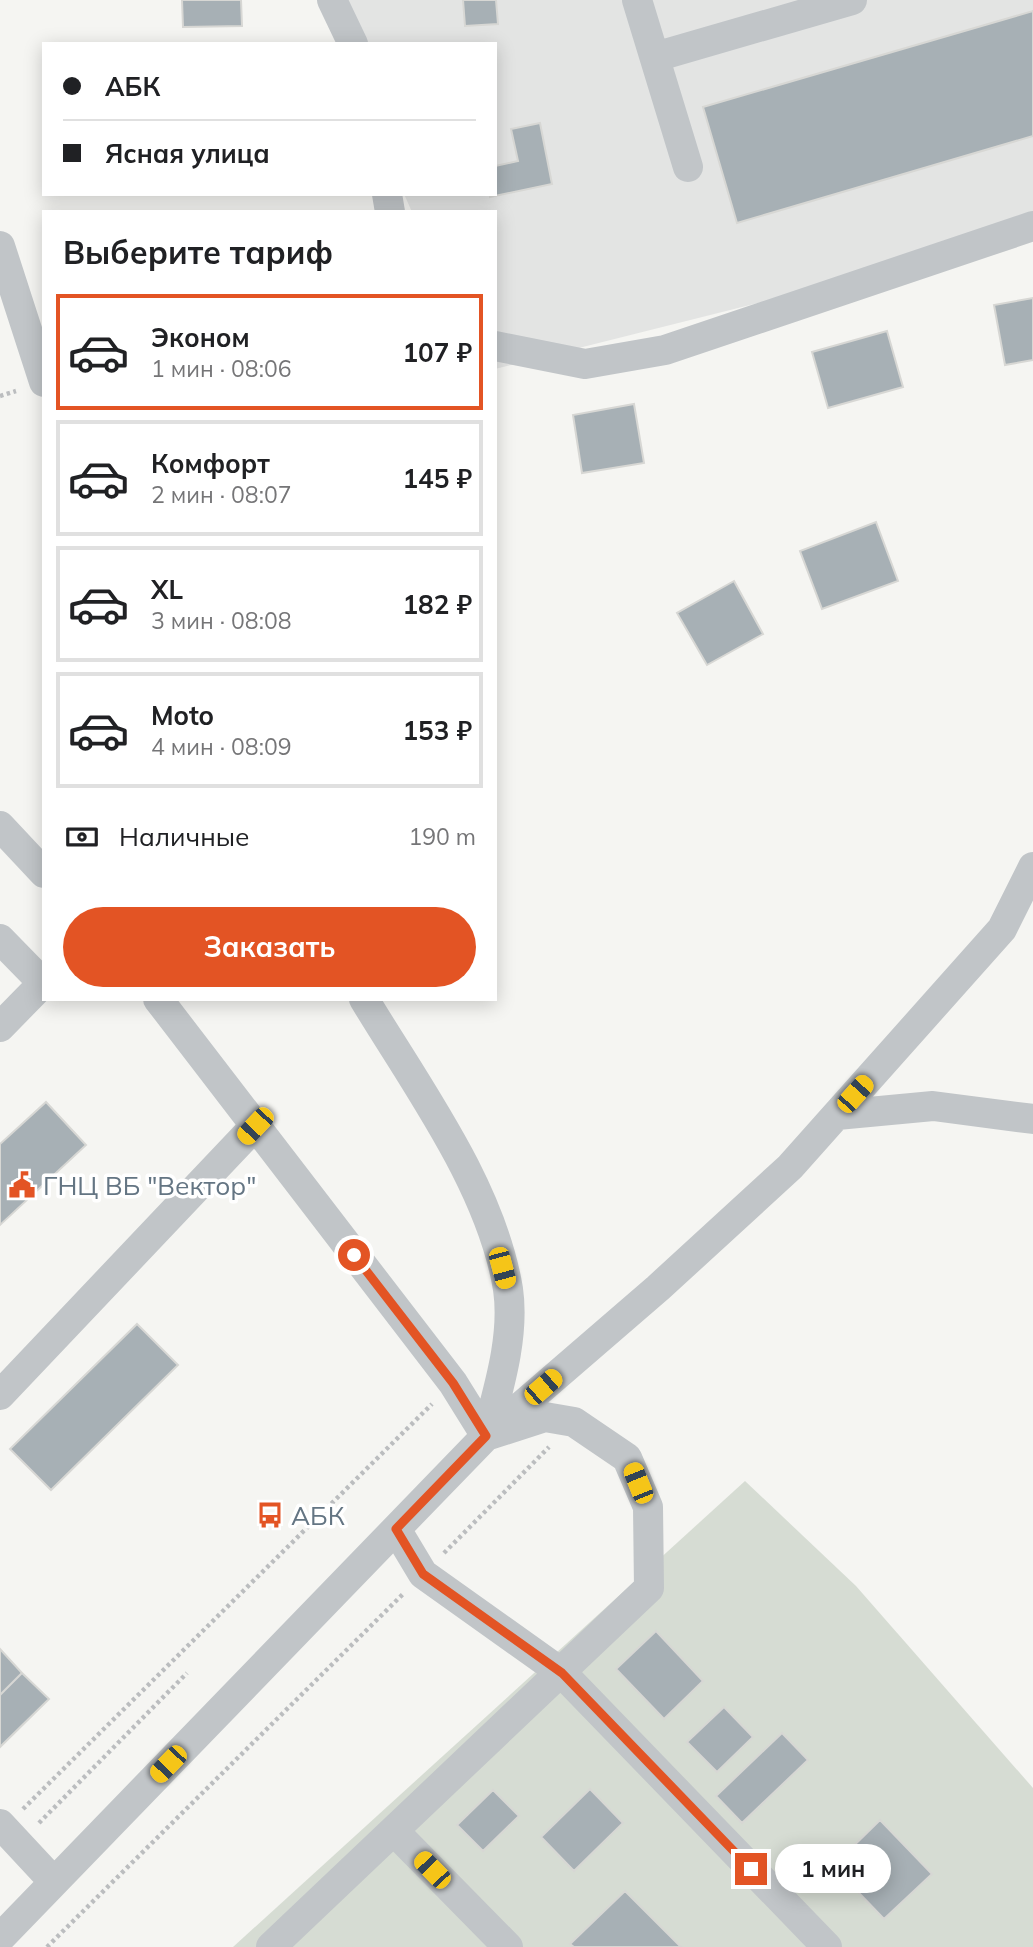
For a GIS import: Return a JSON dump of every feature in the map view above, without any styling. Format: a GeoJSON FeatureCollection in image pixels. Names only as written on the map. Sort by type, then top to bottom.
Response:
{"type":"FeatureCollection","features":[{"type":"Feature","properties":{"kind":"street"},"geometry":{"type":"LineString","coordinates":[[332,0],[352,42]]}},
{"type":"Feature","properties":{"kind":"street"},"geometry":{"type":"LineString","coordinates":[[638,0],[688,167]]}},
{"type":"Feature","properties":{"kind":"street"},"geometry":{"type":"LineString","coordinates":[[655,57],[852,0]]}},
{"type":"Feature","properties":{"kind":"street"},"geometry":{"type":"LineString","coordinates":[[497,346],[585,364],[665,350],[1033,226]]}},
{"type":"Feature","properties":{"kind":"street"},"geometry":{"type":"LineString","coordinates":[[0,246],[42,376]]}},
{"type":"Feature","properties":{"kind":"street"},"geometry":{"type":"LineString","coordinates":[[0,826],[42,871]]}},
{"type":"Feature","properties":{"kind":"street"},"geometry":{"type":"LineString","coordinates":[[0,1938],[486,1436],[658,1288],[790,1167],[1002,929],[1033,867]]}},
{"type":"Feature","properties":{"kind":"street"},"geometry":{"type":"LineString","coordinates":[[0,939],[42,982]]}},
{"type":"Feature","properties":{"kind":"street"},"geometry":{"type":"LineString","coordinates":[[0,1027],[42,984]]}},
{"type":"Feature","properties":{"kind":"street"},"geometry":{"type":"LineString","coordinates":[[160,1001],[453,1383],[486,1436]]}},
{"type":"Feature","properties":{"kind":"street"},"geometry":{"type":"LineString","coordinates":[[364,1001],[443,1129],[489,1221],[508,1291],[506,1362],[486,1436]]}},
{"type":"Feature","properties":{"kind":"street"},"geometry":{"type":"LineString","coordinates":[[837,1115],[933,1106],[1033,1119]]}},
{"type":"Feature","properties":{"kind":"street"},"geometry":{"type":"LineString","coordinates":[[0,1395],[255,1126]]}},
{"type":"Feature","properties":{"kind":"street"},"geometry":{"type":"LineString","coordinates":[[271,1947],[649,1588],[648,1507],[627,1458],[574,1422],[545,1417],[486,1436]]}},
{"type":"Feature","properties":{"kind":"street"},"geometry":{"type":"LineString","coordinates":[[396,1529],[423,1574],[562,1673],[827,1947]]}},
{"type":"Feature","properties":{"kind":"street"},"geometry":{"type":"LineString","coordinates":[[394,1831],[508,1947]]}},
{"type":"Feature","properties":{"kind":"street"},"geometry":{"type":"LineString","coordinates":[[8,1832],[54,1882]]}},
{"type":"Feature","properties":{"kind":"path"},"geometry":{"type":"LineString","coordinates":[[8,1832],[453,1383]]}},
{"type":"Feature","properties":{"kind":"path"},"geometry":{"type":"LineString","coordinates":[[47,1947],[574,1422]]}},
{"type":"Feature","properties":{"kind":"path"},"geometry":{"type":"LineString","coordinates":[[8,1832],[187,1673]]}},
{"type":"Feature","properties":{"kind":"shaded area"},"geometry":{"type":"Polygon","coordinates":[[[318,0],[1033,0],[1033,234],[497,368],[497,210],[411,210],[405,196],[497,196],[497,42],[337,42],[318,0]]]}},
{"type":"Feature","properties":{"kind":"shaded area"},"geometry":{"type":"Polygon","coordinates":[[[745,1481],[856,1586],[1033,1788],[1033,1947],[233,1947],[745,1481]]]}},
{"type":"Feature","properties":{"kind":"building"},"geometry":{"type":"Polygon","coordinates":[[[182,0],[241,0],[242,26],[183,27],[182,0]]]}},
{"type":"Feature","properties":{"kind":"building"},"geometry":{"type":"Polygon","coordinates":[[[463,0],[496,0],[498,24],[465,26],[463,0]]]}},
{"type":"Feature","properties":{"kind":"building"},"geometry":{"type":"Polygon","coordinates":[[[1033,11],[1033,136],[737,223],[703,107],[1033,11]]]}},
{"type":"Feature","properties":{"kind":"building"},"geometry":{"type":"Polygon","coordinates":[[[540,123],[552,184],[497,196],[497,166],[518,161],[511,129],[540,123]]]}},
{"type":"Feature","properties":{"kind":"building"},"geometry":{"type":"Polygon","coordinates":[[[1033,298],[1033,360],[1005,365],[994,305],[1033,298]]]}},
{"type":"Feature","properties":{"kind":"building"},"geometry":{"type":"Polygon","coordinates":[[[887,331],[903,387],[828,408],[812,352],[887,331]]]}},
{"type":"Feature","properties":{"kind":"building"},"geometry":{"type":"Polygon","coordinates":[[[634,404],[644,463],[582,473],[573,415],[634,404]]]}},
{"type":"Feature","properties":{"kind":"building"},"geometry":{"type":"Polygon","coordinates":[[[876,522],[898,581],[822,609],[800,551],[876,522]]]}},
{"type":"Feature","properties":{"kind":"building"},"geometry":{"type":"Polygon","coordinates":[[[734,581],[763,634],[707,665],[677,613],[734,581]]]}},
{"type":"Feature","properties":{"kind":"building","name":"ГНЦ ВБ \"Вектор\""},"geometry":{"type":"Polygon","coordinates":[[[46,1102],[86,1145],[0,1225],[0,1144],[46,1102]]]}},
{"type":"Feature","properties":{"kind":"building"},"geometry":{"type":"Polygon","coordinates":[[[137,1324],[178,1365],[51,1490],[10,1449],[137,1324]]]}},
{"type":"Feature","properties":{"kind":"building"},"geometry":{"type":"Polygon","coordinates":[[[656,1631],[703,1681],[664,1719],[616,1669],[656,1631]]]}},
{"type":"Feature","properties":{"kind":"building"},"geometry":{"type":"Polygon","coordinates":[[[0,1649],[22,1673],[0,1695],[0,1649]]]}},
{"type":"Feature","properties":{"kind":"building"},"geometry":{"type":"Polygon","coordinates":[[[22,1673],[49,1699],[0,1747],[0,1695],[22,1673]]]}},
{"type":"Feature","properties":{"kind":"building"},"geometry":{"type":"Polygon","coordinates":[[[724,1707],[753,1737],[717,1772],[687,1742],[724,1707]]]}},
{"type":"Feature","properties":{"kind":"building"},"geometry":{"type":"Polygon","coordinates":[[[782,1733],[808,1760],[742,1823],[716,1796],[782,1733]]]}},
{"type":"Feature","properties":{"kind":"building"},"geometry":{"type":"Polygon","coordinates":[[[590,1789],[623,1823],[574,1871],[541,1837],[590,1789]]]}},
{"type":"Feature","properties":{"kind":"building"},"geometry":{"type":"Polygon","coordinates":[[[493,1790],[519,1816],[483,1851],[457,1825],[493,1790]]]}},
{"type":"Feature","properties":{"kind":"building"},"geometry":{"type":"Polygon","coordinates":[[[880,1820],[932,1874],[884,1919],[833,1866],[880,1820]]]}},
{"type":"Feature","properties":{"kind":"building"},"geometry":{"type":"Polygon","coordinates":[[[625,1891],[681,1947],[574,1947],[570,1944],[625,1891]]]}},
{"type":"Feature","properties":{"kind":"place","name":"ГНЦ ВБ \"Вектор\""},"geometry":{"type":"Point","coordinates":[22,1185]}},
{"type":"Feature","properties":{"kind":"place","name":"АБК"},"geometry":{"type":"Point","coordinates":[270,1515]}},
{"type":"Feature","properties":{"kind":"route"},"geometry":{"type":"LineString","coordinates":[[354,1255],[453,1383],[486,1436],[396,1529],[423,1574],[562,1673],[751,1869]]}}]}
